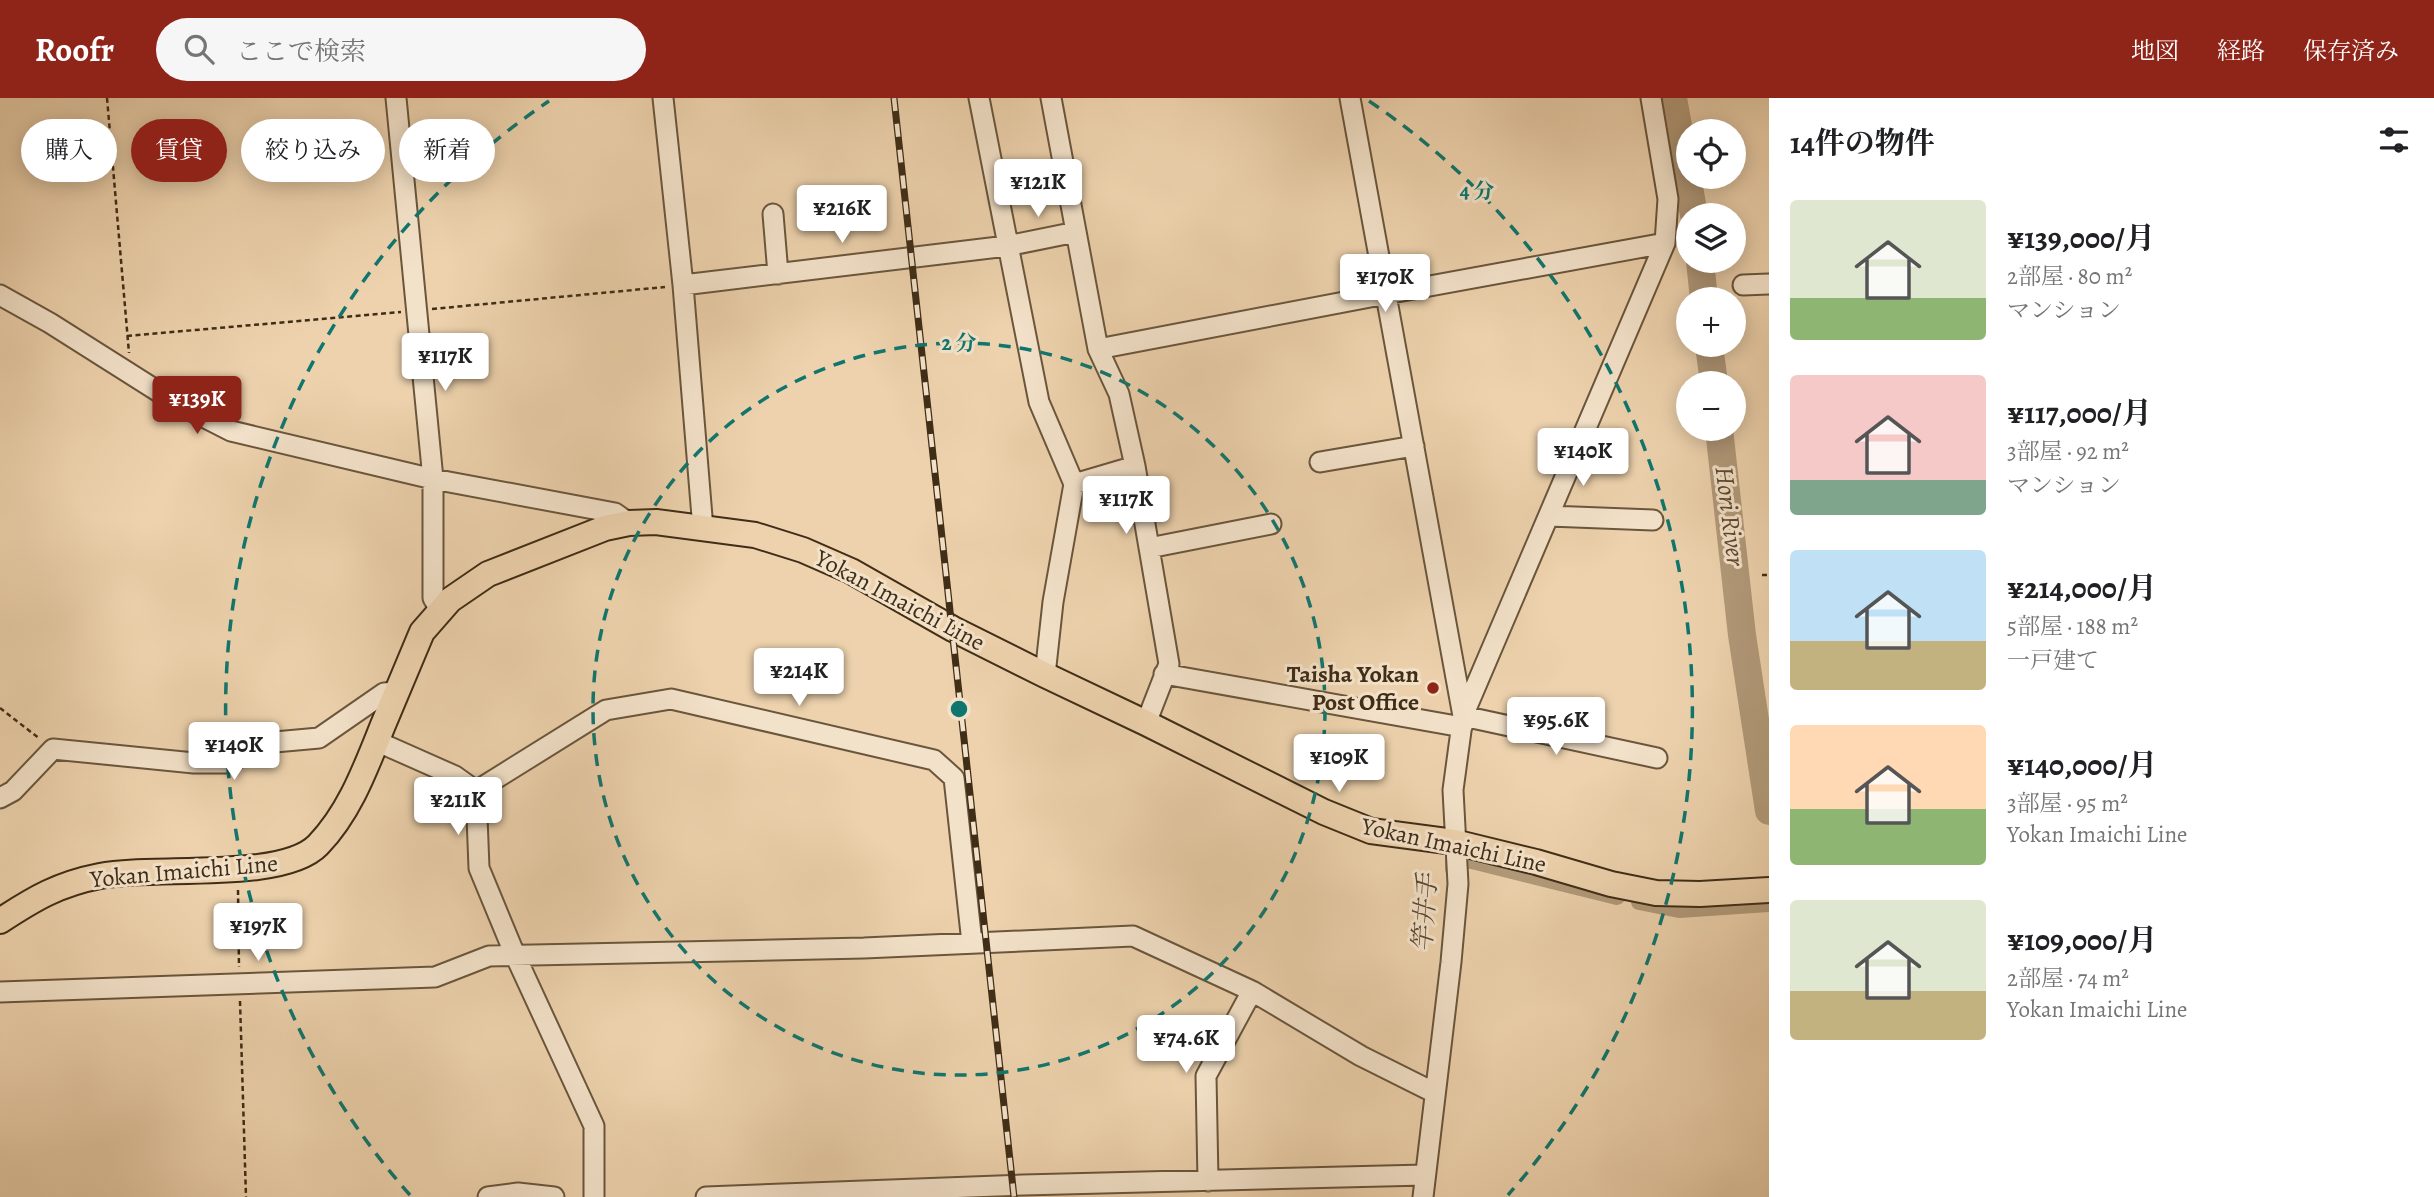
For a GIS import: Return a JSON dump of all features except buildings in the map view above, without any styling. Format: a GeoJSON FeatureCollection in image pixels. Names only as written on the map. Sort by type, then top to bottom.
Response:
{"type":"FeatureCollection","features":[{"type":"Feature","properties":{"kind":"main road","name":"Yokan Imaichi Line"},"geometry":{"type":"LineString","coordinates":[[0,921],[31,900],[65,884],[104,875],[237,869],[295,859],[316,848],[351,802],[422,632],[440,610],[468,586],[488,574],[604,528],[629,523],[656,522],[755,535],[803,550],[851,570],[953,629],[1324,812],[1371,831],[1454,842],[1611,884],[1656,893],[1768,891]]}},
{"type":"Feature","properties":{"kind":"street"},"geometry":{"type":"LineString","coordinates":[[396,98],[433,479],[433,598],[440,610]]}},
{"type":"Feature","properties":{"kind":"street"},"geometry":{"type":"LineString","coordinates":[[663,98],[683,285],[703,529]]}},
{"type":"Feature","properties":{"kind":"street"},"geometry":{"type":"LineString","coordinates":[[979,98],[1039,401],[1074,484],[1053,602],[1045,675]]}},
{"type":"Feature","properties":{"kind":"street"},"geometry":{"type":"LineString","coordinates":[[1051,98],[1098,349],[1119,394],[1135,466],[1169,664],[1146,723]]}},
{"type":"Feature","properties":{"kind":"street"},"geometry":{"type":"LineString","coordinates":[[1350,98],[1462,722]]}},
{"type":"Feature","properties":{"kind":"street"},"geometry":{"type":"LineString","coordinates":[[1423,1197],[1458,884],[1453,790],[1462,722],[1665,243],[1668,199],[1651,98]]}},
{"type":"Feature","properties":{"kind":"street"},"geometry":{"type":"LineString","coordinates":[[773,214],[778,274]]}},
{"type":"Feature","properties":{"kind":"street"},"geometry":{"type":"LineString","coordinates":[[683,285],[1007,246],[1076,232]]}},
{"type":"Feature","properties":{"kind":"street"},"geometry":{"type":"LineString","coordinates":[[1098,349],[1665,243]]}},
{"type":"Feature","properties":{"kind":"street"},"geometry":{"type":"LineString","coordinates":[[1743,285],[1769,284]]}},
{"type":"Feature","properties":{"kind":"street"},"geometry":{"type":"LineString","coordinates":[[0,295],[50,323],[178,404],[231,431],[433,479],[615,513],[629,523]]}},
{"type":"Feature","properties":{"kind":"street"},"geometry":{"type":"LineString","coordinates":[[1320,462],[1413,446]]}},
{"type":"Feature","properties":{"kind":"street"},"geometry":{"type":"LineString","coordinates":[[1074,484],[1135,466]]}},
{"type":"Feature","properties":{"kind":"street"},"geometry":{"type":"LineString","coordinates":[[1549,516],[1653,520]]}},
{"type":"Feature","properties":{"kind":"street"},"geometry":{"type":"LineString","coordinates":[[1149,548],[1271,524]]}},
{"type":"Feature","properties":{"kind":"street"},"geometry":{"type":"LineString","coordinates":[[1164,674],[1462,722],[1657,758]]}},
{"type":"Feature","properties":{"kind":"street"},"geometry":{"type":"LineString","coordinates":[[0,798],[13,791],[53,749],[194,763],[229,763],[264,743],[319,738],[384,693],[396,692]]}},
{"type":"Feature","properties":{"kind":"street"},"geometry":{"type":"LineString","coordinates":[[476,791],[606,710],[671,699],[934,760],[954,778],[972,943]]}},
{"type":"Feature","properties":{"kind":"street"},"geometry":{"type":"LineString","coordinates":[[376,741],[455,776],[476,791]]}},
{"type":"Feature","properties":{"kind":"street"},"geometry":{"type":"LineString","coordinates":[[476,791],[479,869],[515,955],[594,1126],[594,1197]]}},
{"type":"Feature","properties":{"kind":"street"},"geometry":{"type":"LineString","coordinates":[[0,992],[435,977],[489,957],[515,955],[864,948],[1133,936],[1252,991],[1361,1056],[1435,1093]]}},
{"type":"Feature","properties":{"kind":"street"},"geometry":{"type":"LineString","coordinates":[[1208,1181],[1206,1076],[1252,991]]}},
{"type":"Feature","properties":{"kind":"street"},"geometry":{"type":"LineString","coordinates":[[706,1197],[1424,1175]]}},
{"type":"Feature","properties":{"kind":"street"},"geometry":{"type":"LineString","coordinates":[[488,1197],[517,1193],[554,1197]]}},
{"type":"Feature","properties":{"kind":"path"},"geometry":{"type":"LineString","coordinates":[[107,98],[131,374]]}},
{"type":"Feature","properties":{"kind":"path"},"geometry":{"type":"LineString","coordinates":[[127,336],[683,285]]}},
{"type":"Feature","properties":{"kind":"path"},"geometry":{"type":"LineString","coordinates":[[1762,575],[1769,575]]}},
{"type":"Feature","properties":{"kind":"path"},"geometry":{"type":"LineString","coordinates":[[0,708],[53,749]]}},
{"type":"Feature","properties":{"kind":"path"},"geometry":{"type":"LineString","coordinates":[[237,869],[246,1197]]}},
{"type":"Feature","properties":{"kind":"waterway","name":"Hori River"},"geometry":{"type":"LineString","coordinates":[[1673,98],[1692,203]]}},
{"type":"Feature","properties":{"kind":"waterway","name":"Hori River"},"geometry":{"type":"LineString","coordinates":[[1701,273],[1703,287]]}},
{"type":"Feature","properties":{"kind":"waterway","name":"Hori River"},"geometry":{"type":"LineString","coordinates":[[1711,357],[1712,371]]}},
{"type":"Feature","properties":{"kind":"waterway","name":"Hori River"},"geometry":{"type":"LineString","coordinates":[[1720,441],[1742,635],[1769,811]]}},
{"type":"Feature","properties":{"kind":"waterway","name":"竿井手"},"geometry":{"type":"LineString","coordinates":[[1453,869],[1453,860],[1472,861],[1617,897]]}},
{"type":"Feature","properties":{"kind":"waterway","name":"竿井手"},"geometry":{"type":"LineString","coordinates":[[1639,902],[1679,910],[1769,904]]}},
{"type":"Feature","properties":{"kind":"railway"},"geometry":{"type":"LineString","coordinates":[[894,98],[1014,1197]]}},
{"type":"Feature","properties":{"kind":"place","name":"Taisha Yokan Post Office"},"geometry":{"type":"Point","coordinates":[1433,688]}}]}
